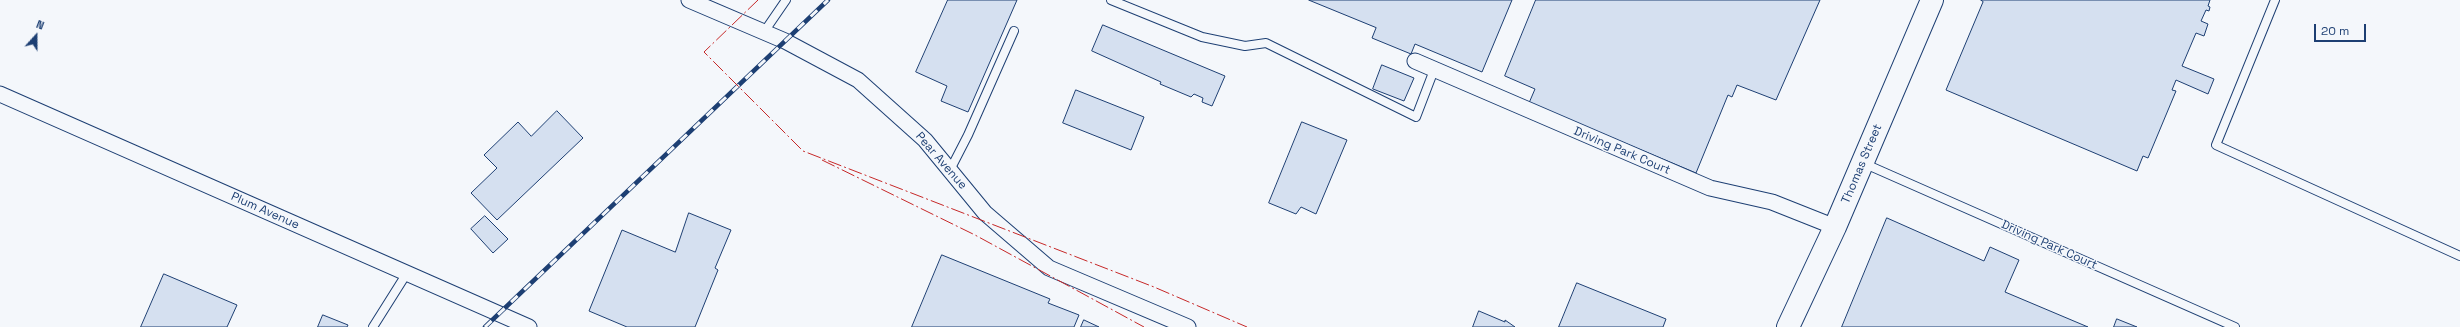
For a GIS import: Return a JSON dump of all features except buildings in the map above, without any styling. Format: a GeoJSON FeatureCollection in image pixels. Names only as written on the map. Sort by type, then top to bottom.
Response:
{"type":"FeatureCollection","features":[{"type":"Feature","properties":{"kind":"main road","name":"Thomas Street"},"geometry":{"type":"LineString","coordinates":[[1788,327],[1835,227],[1932,0]]}},
{"type":"Feature","properties":{"kind":"street","name":"Pear Avenue"},"geometry":{"type":"LineString","coordinates":[[689,0],[764,32],[858,80],[925,140],[986,213],[1049,268],[1188,327]]}},
{"type":"Feature","properties":{"kind":"street","name":"Driving Park Court"},"geometry":{"type":"LineString","coordinates":[[1415,62],[1710,188],[1772,202],[1835,227]]}},
{"type":"Feature","properties":{"kind":"street","name":"Plum Avenue"},"geometry":{"type":"LineString","coordinates":[[0,94],[529,327]]}},
{"type":"Feature","properties":{"kind":"lane"},"geometry":{"type":"LineString","coordinates":[[764,32],[786,0]]}},
{"type":"Feature","properties":{"kind":"lane"},"geometry":{"type":"LineString","coordinates":[[1110,0],[1202,37],[1245,46],[1266,43],[1416,117],[1434,70]]}},
{"type":"Feature","properties":{"kind":"lane"},"geometry":{"type":"LineString","coordinates":[[2275,0],[2216,145],[2460,256]]}},
{"type":"Feature","properties":{"kind":"lane"},"geometry":{"type":"LineString","coordinates":[[950,170],[968,135],[1014,31]]}},
{"type":"Feature","properties":{"kind":"lane","name":"Driving Park Court"},"geometry":{"type":"LineString","coordinates":[[1862,163],[2235,327]]}},
{"type":"Feature","properties":{"kind":"lane"},"geometry":{"type":"LineString","coordinates":[[373,327],[408,273]]}},
{"type":"Feature","properties":{"kind":"railway"},"geometry":{"type":"LineString","coordinates":[[485,327],[828,0]]}},
{"type":"Feature","properties":{"kind":"power"},"geometry":{"type":"LineString","coordinates":[[758,0],[704,52],[803,151],[1154,287],[1247,327]]}},
{"type":"Feature","properties":{"kind":"power"},"geometry":{"type":"LineString","coordinates":[[822,160],[975,235],[1144,327]]}}]}
